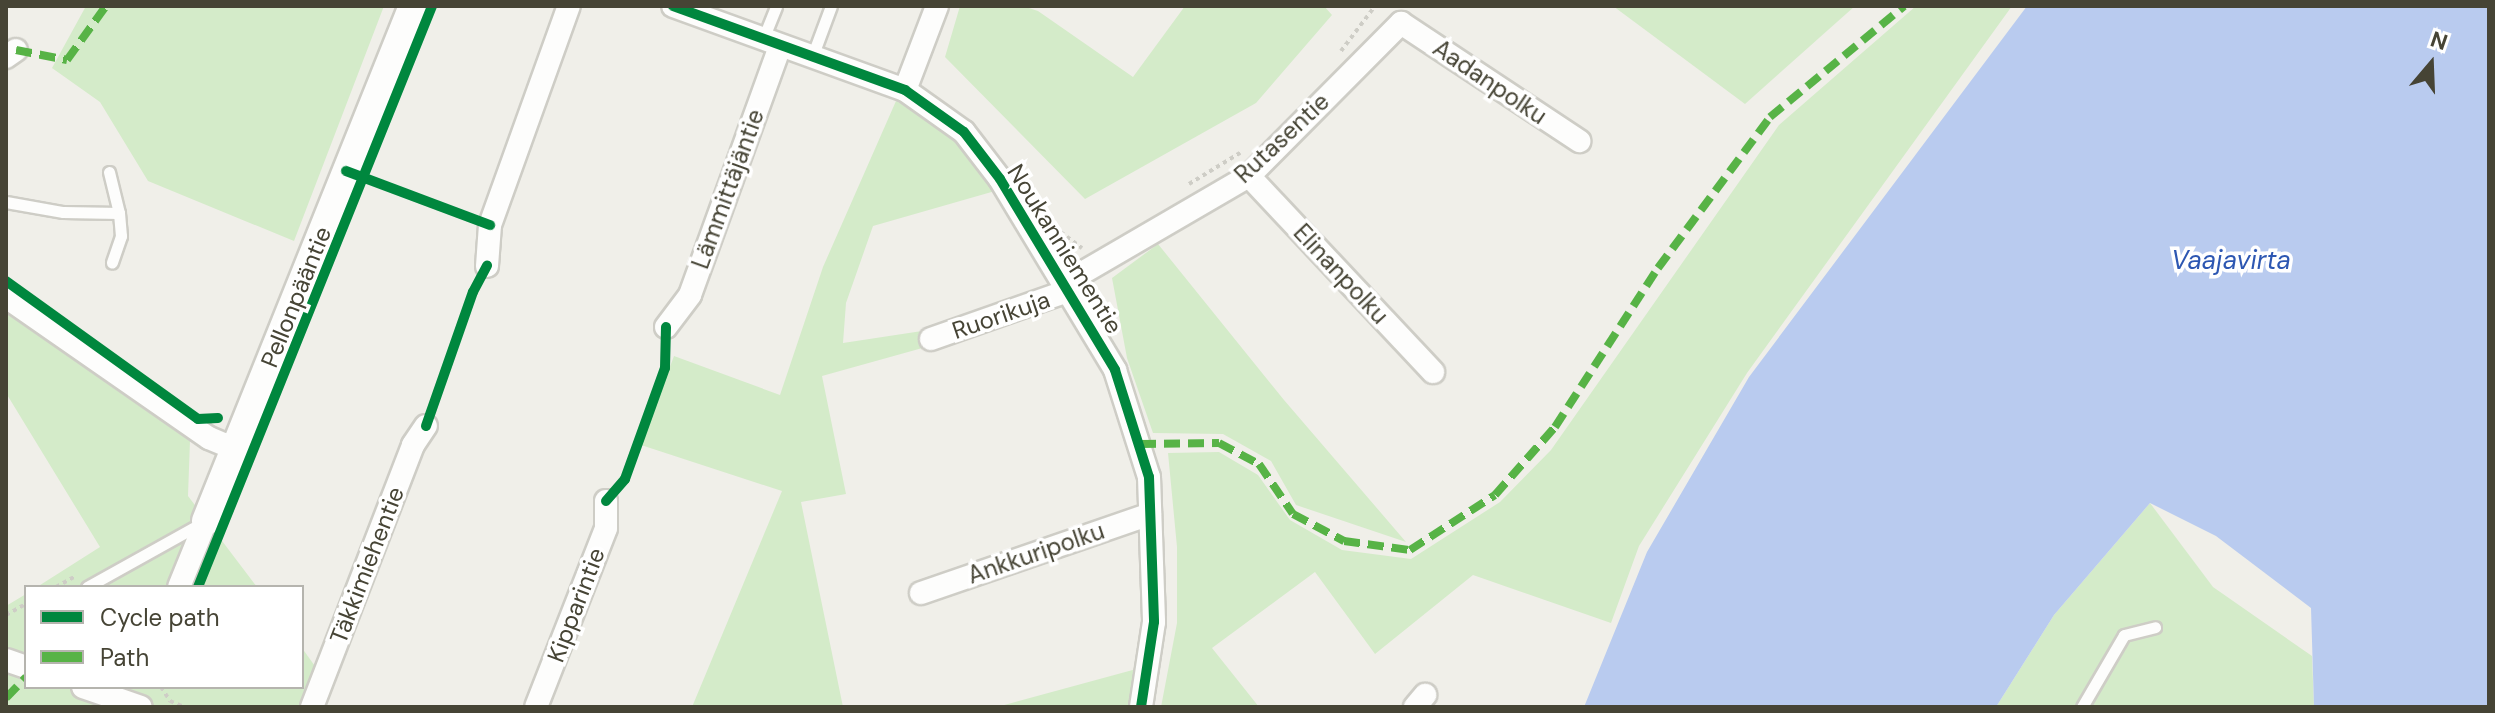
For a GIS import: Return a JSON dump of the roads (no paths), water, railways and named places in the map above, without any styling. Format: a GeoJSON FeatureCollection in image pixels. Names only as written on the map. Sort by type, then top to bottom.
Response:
{"type":"FeatureCollection","features":[{"type":"Feature","properties":{"kind":"street","name":"Pellonpääntie"},"geometry":{"type":"LineString","coordinates":[[180,585],[413,6]]}},
{"type":"Feature","properties":{"kind":"street"},"geometry":{"type":"LineString","coordinates":[[487,266],[490,225],[569,6]]}},
{"type":"Feature","properties":{"kind":"street","name":"Noukanniementie"},"geometry":{"type":"LineString","coordinates":[[673,6],[905,90],[964,132],[1068,286],[1115,370],[1149,477],[1154,622],[1141,707]]}},
{"type":"Feature","properties":{"kind":"street"},"geometry":{"type":"LineString","coordinates":[[905,90],[937,6]]}},
{"type":"Feature","properties":{"kind":"street","name":"Aadanpolku"},"geometry":{"type":"LineString","coordinates":[[1401,23],[1579,141]]}},
{"type":"Feature","properties":{"kind":"street","name":"Rutasentie"},"geometry":{"type":"LineString","coordinates":[[1068,286],[1249,176],[1401,23]]}},
{"type":"Feature","properties":{"kind":"street","name":"Lämmittäjäntie"},"geometry":{"type":"LineString","coordinates":[[666,327],[690,295],[772,42]]}},
{"type":"Feature","properties":{"kind":"street","name":"Elinanpolku"},"geometry":{"type":"LineString","coordinates":[[1249,176],[1433,372]]}},
{"type":"Feature","properties":{"kind":"street","name":"Ruorikuja"},"geometry":{"type":"LineString","coordinates":[[931,339],[1068,286]]}},
{"type":"Feature","properties":{"kind":"street"},"geometry":{"type":"LineString","coordinates":[[12,309],[209,438],[235,449]]}},
{"type":"Feature","properties":{"kind":"street","name":"Täkkimiehentie"},"geometry":{"type":"LineString","coordinates":[[312,707],[413,445],[426,426]]}},
{"type":"Feature","properties":{"kind":"street","name":"Kipparintie"},"geometry":{"type":"LineString","coordinates":[[536,707],[606,528],[606,501]]}},
{"type":"Feature","properties":{"kind":"street","name":"Ankkuripolku"},"geometry":{"type":"LineString","coordinates":[[921,593],[1150,514]]}},
{"type":"Feature","properties":{"kind":"street"},"geometry":{"type":"LineString","coordinates":[[92,689],[137,699]]}},
{"type":"Feature","properties":{"kind":"lane"},"geometry":{"type":"LineString","coordinates":[[772,42],[776,6]]}},
{"type":"Feature","properties":{"kind":"lane"},"geometry":{"type":"LineString","coordinates":[[812,58],[831,6]]}},
{"type":"Feature","properties":{"kind":"lane"},"geometry":{"type":"LineString","coordinates":[[109,172],[121,236],[112,262]]}},
{"type":"Feature","properties":{"kind":"lane"},"geometry":{"type":"LineString","coordinates":[[6,202],[63,212],[119,213]]}},
{"type":"Feature","properties":{"kind":"lane"},"geometry":{"type":"LineString","coordinates":[[88,585],[206,521]]}},
{"type":"Feature","properties":{"kind":"lane"},"geometry":{"type":"LineString","coordinates":[[2082,707],[2124,635],[2155,627]]}},
{"type":"Feature","properties":{"kind":"water","name":"Vaajavirta"},"geometry":{"type":"Polygon","coordinates":[[[2027,6],[2489,6],[2489,707],[2314,707],[2311,608],[2216,536],[2150,503],[2054,615],[1996,707],[1584,707],[1647,552],[1749,377],[2027,6]]]}}]}
